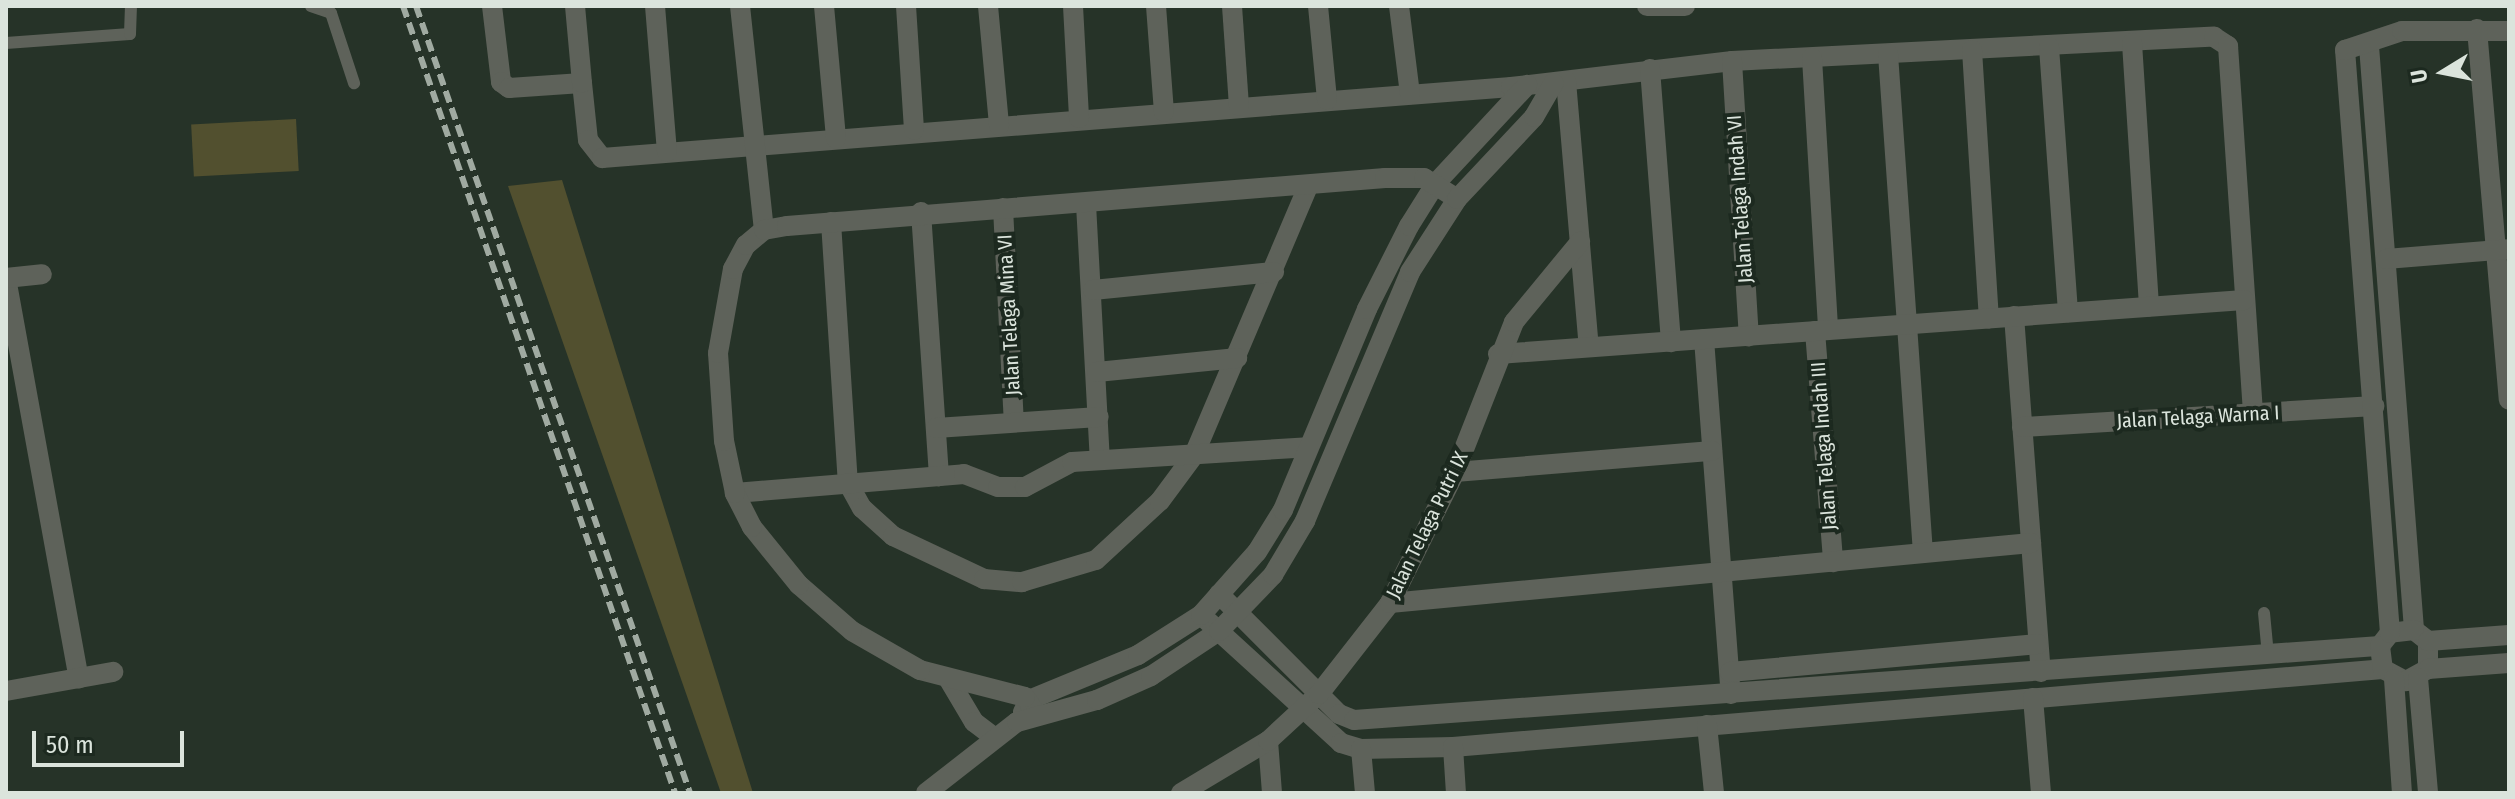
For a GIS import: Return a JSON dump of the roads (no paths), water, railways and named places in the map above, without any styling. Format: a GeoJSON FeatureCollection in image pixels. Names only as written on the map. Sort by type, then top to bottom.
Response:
{"type":"FeatureCollection","features":[{"type":"Feature","properties":{"kind":"street"},"geometry":{"type":"LineString","coordinates":[[492,6],[497,73],[504,85],[582,83]]}},
{"type":"Feature","properties":{"kind":"street"},"geometry":{"type":"LineString","coordinates":[[575,6],[588,140],[596,154],[753,147],[914,130],[1527,85],[1732,61],[2214,37],[2228,46],[2253,413]]}},
{"type":"Feature","properties":{"kind":"street"},"geometry":{"type":"LineString","coordinates":[[655,6],[667,152]]}},
{"type":"Feature","properties":{"kind":"street"},"geometry":{"type":"LineString","coordinates":[[740,6],[764,230]]}},
{"type":"Feature","properties":{"kind":"street"},"geometry":{"type":"LineString","coordinates":[[824,6],[836,138]]}},
{"type":"Feature","properties":{"kind":"street"},"geometry":{"type":"LineString","coordinates":[[906,6],[914,130]]}},
{"type":"Feature","properties":{"kind":"street"},"geometry":{"type":"LineString","coordinates":[[988,6],[999,125]]}},
{"type":"Feature","properties":{"kind":"street"},"geometry":{"type":"LineString","coordinates":[[1073,6],[1079,118]]}},
{"type":"Feature","properties":{"kind":"street"},"geometry":{"type":"LineString","coordinates":[[1156,6],[1164,112]]}},
{"type":"Feature","properties":{"kind":"street"},"geometry":{"type":"LineString","coordinates":[[1232,6],[1239,106]]}},
{"type":"Feature","properties":{"kind":"street"},"geometry":{"type":"LineString","coordinates":[[1318,6],[1327,100]]}},
{"type":"Feature","properties":{"kind":"street"},"geometry":{"type":"LineString","coordinates":[[1399,6],[1410,94]]}},
{"type":"Feature","properties":{"kind":"street"},"geometry":{"type":"LineString","coordinates":[[1647,6],[1685,6]]}},
{"type":"Feature","properties":{"kind":"street"},"geometry":{"type":"LineString","coordinates":[[2477,29],[2502,250],[2509,400]]}},
{"type":"Feature","properties":{"kind":"street"},"geometry":{"type":"LineString","coordinates":[[2402,793],[2385,640],[2374,406],[2345,50],[2369,46],[2402,31],[2509,31]]}},
{"type":"Feature","properties":{"kind":"street"},"geometry":{"type":"LineString","coordinates":[[2132,43],[2149,306]]}},
{"type":"Feature","properties":{"kind":"street"},"geometry":{"type":"LineString","coordinates":[[2369,46],[2421,636],[2428,793]]}},
{"type":"Feature","properties":{"kind":"street"},"geometry":{"type":"LineString","coordinates":[[2049,47],[2068,312]]}},
{"type":"Feature","properties":{"kind":"street"},"geometry":{"type":"LineString","coordinates":[[1972,50],[1989,318]]}},
{"type":"Feature","properties":{"kind":"street"},"geometry":{"type":"LineString","coordinates":[[1888,54],[1923,553]]}},
{"type":"Feature","properties":{"kind":"street","name":"Jalan Telaga Indah III"},"geometry":{"type":"LineString","coordinates":[[1812,58],[1833,562]]}},
{"type":"Feature","properties":{"kind":"street","name":"Jalan Telaga Indah VI"},"geometry":{"type":"LineString","coordinates":[[1732,61],[1749,336]]}},
{"type":"Feature","properties":{"kind":"street"},"geometry":{"type":"LineString","coordinates":[[1650,69],[1671,342]]}},
{"type":"Feature","properties":{"kind":"street"},"geometry":{"type":"LineString","coordinates":[[1457,199],[1436,183],[1410,178],[1086,204],[921,212],[764,230],[739,256],[721,321],[724,441],[735,493],[775,558],[827,611],[920,670],[1028,713],[1097,700],[1151,676],[1219,631],[1273,575],[1305,521],[1410,272],[1457,199],[1527,125],[1560,82]]}},
{"type":"Feature","properties":{"kind":"street"},"geometry":{"type":"LineString","coordinates":[[1560,82],[1580,242],[1589,347]]}},
{"type":"Feature","properties":{"kind":"street"},"geometry":{"type":"LineString","coordinates":[[926,793],[1028,713],[1138,655],[1201,615],[1257,552],[1283,510],[1388,265],[1436,183],[1527,85]]}},
{"type":"Feature","properties":{"kind":"street"},"geometry":{"type":"LineString","coordinates":[[831,222],[848,483],[862,508],[893,536],[984,579],[1022,582],[1096,560],[1160,501],[1194,455],[1308,187]]}},
{"type":"Feature","properties":{"kind":"street"},"geometry":{"type":"LineString","coordinates":[[1086,204],[1100,460]]}},
{"type":"Feature","properties":{"kind":"street","name":"Jalan Telaga Mina VI"},"geometry":{"type":"LineString","coordinates":[[1003,208],[1014,422]]}},
{"type":"Feature","properties":{"kind":"street"},"geometry":{"type":"LineString","coordinates":[[921,212],[939,476]]}},
{"type":"Feature","properties":{"kind":"street","name":"Jalan Telaga Putri IX"},"geometry":{"type":"LineString","coordinates":[[1181,793],[1268,741],[1319,694],[1390,603],[1455,472],[1498,354],[1532,297],[1580,242]]}},
{"type":"Feature","properties":{"kind":"street"},"geometry":{"type":"LineString","coordinates":[[2386,259],[2502,250]]}},
{"type":"Feature","properties":{"kind":"street"},"geometry":{"type":"LineString","coordinates":[[1093,290],[1274,272]]}},
{"type":"Feature","properties":{"kind":"street"},"geometry":{"type":"LineString","coordinates":[[42,274],[6,278],[79,678]]}},
{"type":"Feature","properties":{"kind":"street"},"geometry":{"type":"LineString","coordinates":[[1498,354],[2244,300]]}},
{"type":"Feature","properties":{"kind":"street"},"geometry":{"type":"LineString","coordinates":[[2014,316],[2041,672]]}},
{"type":"Feature","properties":{"kind":"street"},"geometry":{"type":"LineString","coordinates":[[1704,339],[1731,694]]}},
{"type":"Feature","properties":{"kind":"street"},"geometry":{"type":"LineString","coordinates":[[1097,372],[1237,358]]}},
{"type":"Feature","properties":{"kind":"street","name":"Jalan Telaga Warna I"},"geometry":{"type":"LineString","coordinates":[[2022,427],[2374,406]]}},
{"type":"Feature","properties":{"kind":"street"},"geometry":{"type":"LineString","coordinates":[[936,428],[1099,417]]}},
{"type":"Feature","properties":{"kind":"street"},"geometry":{"type":"LineString","coordinates":[[735,493],[964,474],[998,487],[1025,487],[1072,462],[1308,447]]}},
{"type":"Feature","properties":{"kind":"street"},"geometry":{"type":"LineString","coordinates":[[1455,472],[1712,451]]}},
{"type":"Feature","properties":{"kind":"street"},"geometry":{"type":"LineString","coordinates":[[1390,603],[2031,543]]}},
{"type":"Feature","properties":{"kind":"street"},"geometry":{"type":"LineString","coordinates":[[1219,594],[1339,714],[1354,720],[2268,655],[2421,636],[2509,635]]}},
{"type":"Feature","properties":{"kind":"street"},"geometry":{"type":"LineString","coordinates":[[1201,615],[1341,743],[1361,749],[1453,747],[2033,698],[2423,674],[2509,663]]}},
{"type":"Feature","properties":{"kind":"street"},"geometry":{"type":"LineString","coordinates":[[1730,672],[2038,644]]}},
{"type":"Feature","properties":{"kind":"street"},"geometry":{"type":"LineString","coordinates":[[6,691],[113,672]]}},
{"type":"Feature","properties":{"kind":"street"},"geometry":{"type":"LineString","coordinates":[[949,680],[968,716],[995,738]]}},
{"type":"Feature","properties":{"kind":"street"},"geometry":{"type":"LineString","coordinates":[[2033,698],[2041,793]]}},
{"type":"Feature","properties":{"kind":"street"},"geometry":{"type":"LineString","coordinates":[[1707,725],[1714,793]]}},
{"type":"Feature","properties":{"kind":"street"},"geometry":{"type":"LineString","coordinates":[[1268,741],[1272,793]]}},
{"type":"Feature","properties":{"kind":"street"},"geometry":{"type":"LineString","coordinates":[[1453,747],[1456,793]]}},
{"type":"Feature","properties":{"kind":"street"},"geometry":{"type":"LineString","coordinates":[[1361,749],[1365,793]]}},
{"type":"Feature","properties":{"kind":"lane"},"geometry":{"type":"LineString","coordinates":[[6,43],[130,34],[131,6]]}},
{"type":"Feature","properties":{"kind":"lane"},"geometry":{"type":"LineString","coordinates":[[311,6],[331,13],[354,83]]}},
{"type":"Feature","properties":{"kind":"lane"},"geometry":{"type":"LineString","coordinates":[[2264,613],[2268,655]]}},
{"type":"Feature","properties":{"kind":"railway"},"geometry":{"type":"LineString","coordinates":[[403,6],[675,793]]}},
{"type":"Feature","properties":{"kind":"railway"},"geometry":{"type":"LineString","coordinates":[[416,6],[690,793]]}}]}
